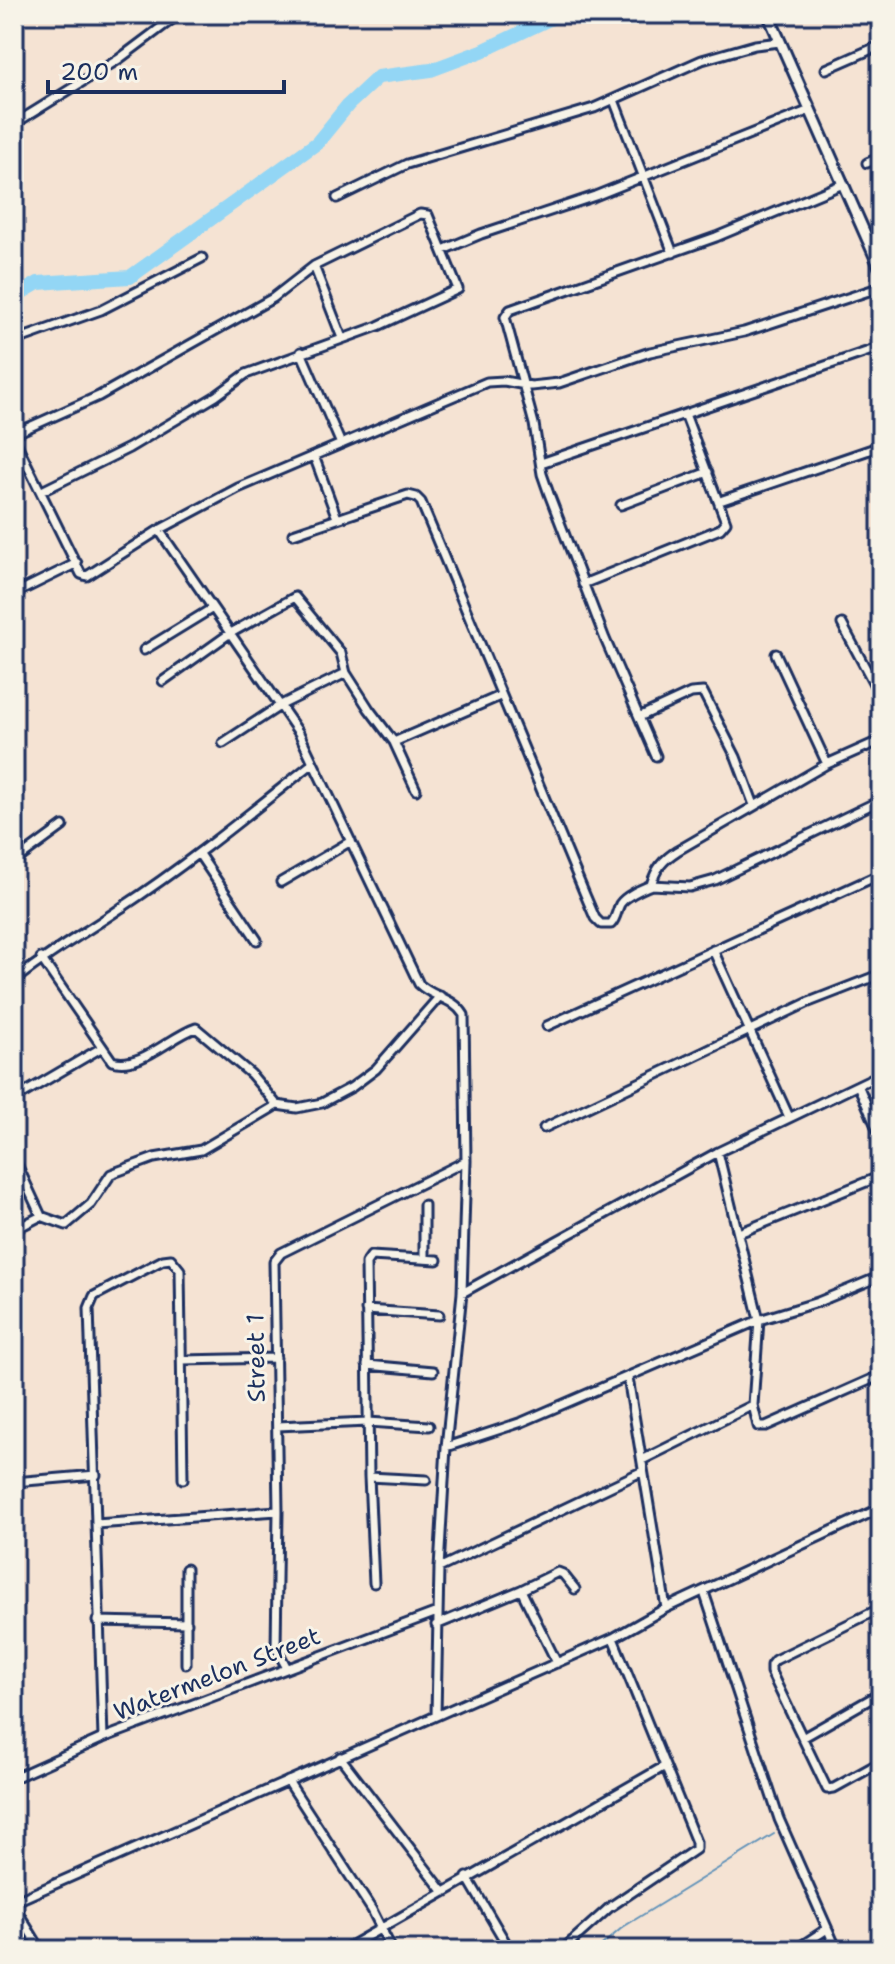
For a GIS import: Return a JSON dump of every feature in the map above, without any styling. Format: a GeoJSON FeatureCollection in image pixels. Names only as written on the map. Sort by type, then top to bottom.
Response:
{"type":"FeatureCollection","features":[{"type":"Feature","properties":{"kind":"main road"},"geometry":{"type":"LineString","coordinates":[[768,14],[880,265]]}},
{"type":"Feature","properties":{"kind":"street"},"geometry":{"type":"LineString","coordinates":[[14,124],[119,59],[179,14]]}},
{"type":"Feature","properties":{"kind":"street"},"geometry":{"type":"LineString","coordinates":[[337,198],[407,164],[614,100],[661,76],[702,60],[755,45],[780,42]]}},
{"type":"Feature","properties":{"kind":"street"},"geometry":{"type":"LineString","coordinates":[[826,69],[881,45]]}},
{"type":"Feature","properties":{"kind":"street"},"geometry":{"type":"LineString","coordinates":[[614,100],[673,253]]}},
{"type":"Feature","properties":{"kind":"street"},"geometry":{"type":"LineString","coordinates":[[443,250],[642,177],[810,110]]}},
{"type":"Feature","properties":{"kind":"street"},"geometry":{"type":"LineString","coordinates":[[867,163],[881,157]]}},
{"type":"Feature","properties":{"kind":"street"},"geometry":{"type":"LineString","coordinates":[[656,756],[583,584],[549,494],[506,313],[673,253],[843,184]]}},
{"type":"Feature","properties":{"kind":"street"},"geometry":{"type":"LineString","coordinates":[[42,491],[129,448],[216,396],[246,374],[378,326],[458,289],[425,212],[314,266],[273,298],[99,396],[14,436],[16,450],[42,491],[81,574],[87,576],[159,530],[238,488],[487,382],[504,381],[524,386],[559,383],[650,352],[744,332],[881,287]]}},
{"type":"Feature","properties":{"kind":"street"},"geometry":{"type":"LineString","coordinates":[[14,341],[101,310],[202,258]]}},
{"type":"Feature","properties":{"kind":"street"},"geometry":{"type":"LineString","coordinates":[[314,266],[342,338]]}},
{"type":"Feature","properties":{"kind":"street"},"geometry":{"type":"LineString","coordinates":[[541,463],[881,347]]}},
{"type":"Feature","properties":{"kind":"street"},"geometry":{"type":"LineString","coordinates":[[301,352],[341,444]]}},
{"type":"Feature","properties":{"kind":"street"},"geometry":{"type":"LineString","coordinates":[[583,584],[724,526],[726,517],[685,414]]}},
{"type":"Feature","properties":{"kind":"street"},"geometry":{"type":"LineString","coordinates":[[720,501],[881,446]]}},
{"type":"Feature","properties":{"kind":"street"},"geometry":{"type":"LineString","coordinates":[[314,456],[337,518]]}},
{"type":"Feature","properties":{"kind":"street"},"geometry":{"type":"LineString","coordinates":[[621,505],[708,472]]}},
{"type":"Feature","properties":{"kind":"street"},"geometry":{"type":"LineString","coordinates":[[293,534],[408,495],[421,502],[500,696],[595,918],[601,924],[611,924],[617,917],[621,903],[633,893],[651,885],[690,887],[715,880],[881,800]]}},
{"type":"Feature","properties":{"kind":"street"},"geometry":{"type":"LineString","coordinates":[[159,530],[211,609],[281,705],[313,763],[419,984],[459,1007],[464,1015],[466,1161],[462,1293],[446,1447],[436,1625],[436,1715]]}},
{"type":"Feature","properties":{"kind":"street"},"geometry":{"type":"LineString","coordinates":[[14,593],[77,563]]}},
{"type":"Feature","properties":{"kind":"street"},"geometry":{"type":"LineString","coordinates":[[163,681],[229,634],[295,597],[341,653],[346,673],[394,742],[416,790]]}},
{"type":"Feature","properties":{"kind":"street"},"geometry":{"type":"LineString","coordinates":[[144,650],[211,609]]}},
{"type":"Feature","properties":{"kind":"street"},"geometry":{"type":"LineString","coordinates":[[842,624],[881,697]]}},
{"type":"Feature","properties":{"kind":"street"},"geometry":{"type":"LineString","coordinates":[[776,654],[827,764]]}},
{"type":"Feature","properties":{"kind":"street"},"geometry":{"type":"LineString","coordinates":[[223,743],[281,705],[346,673]]}},
{"type":"Feature","properties":{"kind":"street"},"geometry":{"type":"LineString","coordinates":[[639,717],[691,693],[699,691],[706,694],[736,757],[754,805]]}},
{"type":"Feature","properties":{"kind":"street"},"geometry":{"type":"LineString","coordinates":[[394,742],[500,696]]}},
{"type":"Feature","properties":{"kind":"street"},"geometry":{"type":"LineString","coordinates":[[651,885],[655,870],[664,859],[827,764],[881,740]]}},
{"type":"Feature","properties":{"kind":"street"},"geometry":{"type":"LineString","coordinates":[[14,981],[41,958],[121,909],[199,854],[313,763]]}},
{"type":"Feature","properties":{"kind":"street"},"geometry":{"type":"LineString","coordinates":[[14,862],[63,826]]}},
{"type":"Feature","properties":{"kind":"street"},"geometry":{"type":"LineString","coordinates":[[281,882],[351,841]]}},
{"type":"Feature","properties":{"kind":"street"},"geometry":{"type":"LineString","coordinates":[[199,854],[257,940]]}},
{"type":"Feature","properties":{"kind":"street"},"geometry":{"type":"LineString","coordinates":[[547,1026],[881,874]]}},
{"type":"Feature","properties":{"kind":"street"},"geometry":{"type":"LineString","coordinates":[[713,950],[789,1117]]}},
{"type":"Feature","properties":{"kind":"street"},"geometry":{"type":"LineString","coordinates":[[41,958],[112,1061],[120,1063],[139,1059],[196,1028],[251,1074],[277,1105]]}},
{"type":"Feature","properties":{"kind":"street"},"geometry":{"type":"LineString","coordinates":[[544,1128],[809,1002],[881,974]]}},
{"type":"Feature","properties":{"kind":"street"},"geometry":{"type":"LineString","coordinates":[[14,1158],[41,1216],[66,1225],[91,1204],[111,1174],[154,1158],[201,1150],[277,1105],[297,1108],[322,1103],[352,1087],[376,1069],[440,996]]}},
{"type":"Feature","properties":{"kind":"street"},"geometry":{"type":"LineString","coordinates":[[14,1099],[101,1048]]}},
{"type":"Feature","properties":{"kind":"street"},"geometry":{"type":"LineString","coordinates":[[462,1293],[718,1152],[881,1074]]}},
{"type":"Feature","properties":{"kind":"street"},"geometry":{"type":"LineString","coordinates":[[858,1085],[881,1138]]}},
{"type":"Feature","properties":{"kind":"street"},"geometry":{"type":"LineString","coordinates":[[718,1152],[759,1320],[753,1405],[755,1422],[758,1426],[766,1426],[881,1375]]}},
{"type":"Feature","properties":{"kind":"street","name":"Street 1"},"geometry":{"type":"LineString","coordinates":[[287,1668],[276,1648],[278,1511],[273,1267],[281,1253],[466,1161]]}},
{"type":"Feature","properties":{"kind":"street"},"geometry":{"type":"LineString","coordinates":[[739,1233],[881,1176]]}},
{"type":"Feature","properties":{"kind":"street"},"geometry":{"type":"LineString","coordinates":[[424,1205],[424,1258]]}},
{"type":"Feature","properties":{"kind":"street"},"geometry":{"type":"LineString","coordinates":[[14,1230],[41,1216]]}},
{"type":"Feature","properties":{"kind":"street"},"geometry":{"type":"LineString","coordinates":[[374,1583],[369,1477],[367,1258],[437,1260]]}},
{"type":"Feature","properties":{"kind":"street"},"geometry":{"type":"LineString","coordinates":[[103,1738],[89,1308],[91,1300],[163,1260],[171,1259],[180,1270],[183,1479]]}},
{"type":"Feature","properties":{"kind":"street"},"geometry":{"type":"LineString","coordinates":[[446,1447],[522,1422],[759,1320],[818,1302],[881,1276]]}},
{"type":"Feature","properties":{"kind":"street"},"geometry":{"type":"LineString","coordinates":[[366,1310],[439,1315]]}},
{"type":"Feature","properties":{"kind":"street"},"geometry":{"type":"LineString","coordinates":[[182,1360],[276,1358]]}},
{"type":"Feature","properties":{"kind":"street"},"geometry":{"type":"LineString","coordinates":[[367,1365],[433,1371]]}},
{"type":"Feature","properties":{"kind":"street"},"geometry":{"type":"LineString","coordinates":[[628,1378],[666,1608]]}},
{"type":"Feature","properties":{"kind":"street"},"geometry":{"type":"LineString","coordinates":[[642,1460],[753,1405]]}},
{"type":"Feature","properties":{"kind":"street"},"geometry":{"type":"LineString","coordinates":[[277,1426],[368,1422],[429,1426]]}},
{"type":"Feature","properties":{"kind":"street"},"geometry":{"type":"LineString","coordinates":[[439,1568],[643,1471]]}},
{"type":"Feature","properties":{"kind":"street"},"geometry":{"type":"LineString","coordinates":[[14,1482],[96,1475]]}},
{"type":"Feature","properties":{"kind":"street"},"geometry":{"type":"LineString","coordinates":[[369,1477],[426,1480]]}},
{"type":"Feature","properties":{"kind":"street"},"geometry":{"type":"LineString","coordinates":[[41,1950],[14,1904],[613,1638],[666,1608],[881,1508]]}},
{"type":"Feature","properties":{"kind":"street"},"geometry":{"type":"LineString","coordinates":[[96,1524],[278,1511]]}},
{"type":"Feature","properties":{"kind":"street"},"geometry":{"type":"LineString","coordinates":[[186,1569],[186,1664]]}},
{"type":"Feature","properties":{"kind":"street"},"geometry":{"type":"LineString","coordinates":[[436,1625],[558,1572],[575,1589]]}},
{"type":"Feature","properties":{"kind":"street"},"geometry":{"type":"LineString","coordinates":[[521,1590],[557,1663]]}},
{"type":"Feature","properties":{"kind":"street"},"geometry":{"type":"LineString","coordinates":[[704,1592],[779,1819],[837,1950]]}},
{"type":"Feature","properties":{"kind":"street"},"geometry":{"type":"LineString","coordinates":[[881,1608],[775,1660],[771,1665],[771,1672],[827,1789],[881,1762]]}},
{"type":"Feature","properties":{"kind":"street","name":"Watermelon Street"},"geometry":{"type":"LineString","coordinates":[[14,1778],[103,1738],[437,1612]]}},
{"type":"Feature","properties":{"kind":"street"},"geometry":{"type":"LineString","coordinates":[[97,1621],[187,1623]]}},
{"type":"Feature","properties":{"kind":"street"},"geometry":{"type":"LineString","coordinates":[[562,1950],[610,1907],[696,1849],[696,1842],[613,1638]]}},
{"type":"Feature","properties":{"kind":"street"},"geometry":{"type":"LineString","coordinates":[[804,1737],[881,1693]]}},
{"type":"Feature","properties":{"kind":"street"},"geometry":{"type":"LineString","coordinates":[[340,1757],[443,1891]]}},
{"type":"Feature","properties":{"kind":"street"},"geometry":{"type":"LineString","coordinates":[[343,1950],[665,1766]]}},
{"type":"Feature","properties":{"kind":"street"},"geometry":{"type":"LineString","coordinates":[[288,1781],[382,1929],[392,1950]]}},
{"type":"Feature","properties":{"kind":"street"},"geometry":{"type":"LineString","coordinates":[[467,1877],[510,1950]]}},
{"type":"Feature","properties":{"kind":"street"},"geometry":{"type":"LineString","coordinates":[[795,1950],[827,1929]]}},
{"type":"Feature","properties":{"kind":"waterway"},"geometry":{"type":"LineString","coordinates":[[14,297],[38,283],[130,277],[317,143],[348,105],[378,77],[431,70],[482,51],[560,14]]}},
{"type":"Feature","properties":{"kind":"waterway"},"geometry":{"type":"LineString","coordinates":[[596,1950],[623,1927],[774,1834]]}}]}
